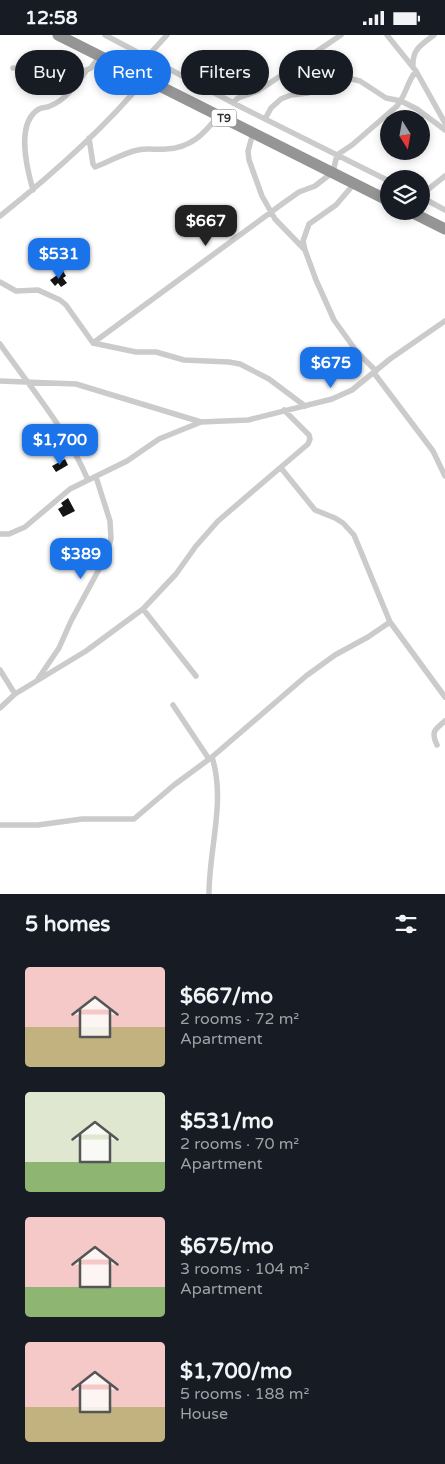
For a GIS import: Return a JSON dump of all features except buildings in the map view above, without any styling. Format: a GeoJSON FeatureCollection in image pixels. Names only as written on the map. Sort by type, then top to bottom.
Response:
{"type":"FeatureCollection","features":[{"type":"Feature","properties":{"kind":"highway","name":"T9"},"geometry":{"type":"LineString","coordinates":[[58,35],[94,54]]}},
{"type":"Feature","properties":{"kind":"highway","name":"T9"},"geometry":{"type":"LineString","coordinates":[[171,91],[380,197]]}},
{"type":"Feature","properties":{"kind":"highway"},"geometry":{"type":"LineString","coordinates":[[427,220],[445,229]]}},
{"type":"Feature","properties":{"kind":"street"},"geometry":{"type":"LineString","coordinates":[[105,35],[134,50]]}},
{"type":"Feature","properties":{"kind":"street"},"geometry":{"type":"LineString","coordinates":[[153,50],[166,35]]}},
{"type":"Feature","properties":{"kind":"street"},"geometry":{"type":"LineString","coordinates":[[233,103],[258,91],[341,35]]}},
{"type":"Feature","properties":{"kind":"street"},"geometry":{"type":"LineString","coordinates":[[93,343],[271,212],[333,173],[337,155],[379,123],[401,101],[414,69],[413,57],[415,51],[434,35]]}},
{"type":"Feature","properties":{"kind":"street"},"geometry":{"type":"LineString","coordinates":[[389,36],[414,69],[445,123]]}},
{"type":"Feature","properties":{"kind":"street"},"geometry":{"type":"LineString","coordinates":[[13,68],[31,68],[58,64],[78,71],[86,71]]}},
{"type":"Feature","properties":{"kind":"street"},"geometry":{"type":"LineString","coordinates":[[33,190],[26,159],[25,137],[28,122],[39,109],[50,106],[67,95],[86,71],[94,64]]}},
{"type":"Feature","properties":{"kind":"street"},"geometry":{"type":"LineString","coordinates":[[171,70],[380,176]]}},
{"type":"Feature","properties":{"kind":"street"},"geometry":{"type":"LineString","coordinates":[[265,119],[271,108],[280,99],[291,95],[308,93],[324,86],[338,76],[360,81],[386,98],[401,101],[417,109],[445,130]]}},
{"type":"Feature","properties":{"kind":"street"},"geometry":{"type":"LineString","coordinates":[[0,216],[33,190],[120,109],[129,95]]}},
{"type":"Feature","properties":{"kind":"street"},"geometry":{"type":"LineString","coordinates":[[89,138],[95,167],[140,149],[166,149],[189,144],[198,139],[219,115]]}},
{"type":"Feature","properties":{"kind":"street"},"geometry":{"type":"LineString","coordinates":[[254,133],[248,151],[259,190],[281,227],[304,250]]}},
{"type":"Feature","properties":{"kind":"street"},"geometry":{"type":"LineString","coordinates":[[430,188],[445,176]]}},
{"type":"Feature","properties":{"kind":"street"},"geometry":{"type":"LineString","coordinates":[[354,184],[336,205],[309,224],[303,241],[304,250],[334,320],[433,451],[445,476]]}},
{"type":"Feature","properties":{"kind":"street"},"geometry":{"type":"LineString","coordinates":[[430,201],[445,210]]}},
{"type":"Feature","properties":{"kind":"street"},"geometry":{"type":"LineString","coordinates":[[0,282],[16,291],[38,290],[60,300],[66,305],[93,343],[136,352],[156,352],[184,360],[229,361],[240,364],[269,379],[305,406]]}},
{"type":"Feature","properties":{"kind":"street"},"geometry":{"type":"LineString","coordinates":[[0,534],[9,534],[25,527],[70,489],[127,461],[158,439],[201,422],[248,420],[344,395],[390,359],[445,321]]}},
{"type":"Feature","properties":{"kind":"street"},"geometry":{"type":"LineString","coordinates":[[0,343],[71,445],[88,480]]}},
{"type":"Feature","properties":{"kind":"street"},"geometry":{"type":"LineString","coordinates":[[0,381],[76,384],[201,422]]}},
{"type":"Feature","properties":{"kind":"street"},"geometry":{"type":"LineString","coordinates":[[0,708],[15,694],[86,651],[143,609],[176,574],[196,546],[218,521],[308,444],[309,435],[284,410]]}},
{"type":"Feature","properties":{"kind":"street"},"geometry":{"type":"LineString","coordinates":[[281,468],[315,510],[343,523],[354,535],[390,622],[445,697]]}},
{"type":"Feature","properties":{"kind":"street"},"geometry":{"type":"LineString","coordinates":[[37,680],[59,648],[71,621],[104,560],[111,539],[110,521],[96,477]]}},
{"type":"Feature","properties":{"kind":"street"},"geometry":{"type":"LineString","coordinates":[[143,609],[196,676]]}},
{"type":"Feature","properties":{"kind":"street"},"geometry":{"type":"LineString","coordinates":[[0,825],[38,825],[82,819],[134,819],[320,665],[390,622]]}},
{"type":"Feature","properties":{"kind":"street"},"geometry":{"type":"LineString","coordinates":[[0,671],[15,694]]}},
{"type":"Feature","properties":{"kind":"street"},"geometry":{"type":"LineString","coordinates":[[173,705],[210,758],[216,770],[218,800],[209,878],[209,894]]}},
{"type":"Feature","properties":{"kind":"street"},"geometry":{"type":"LineString","coordinates":[[437,745],[433,737],[434,732],[445,721]]}}]}
